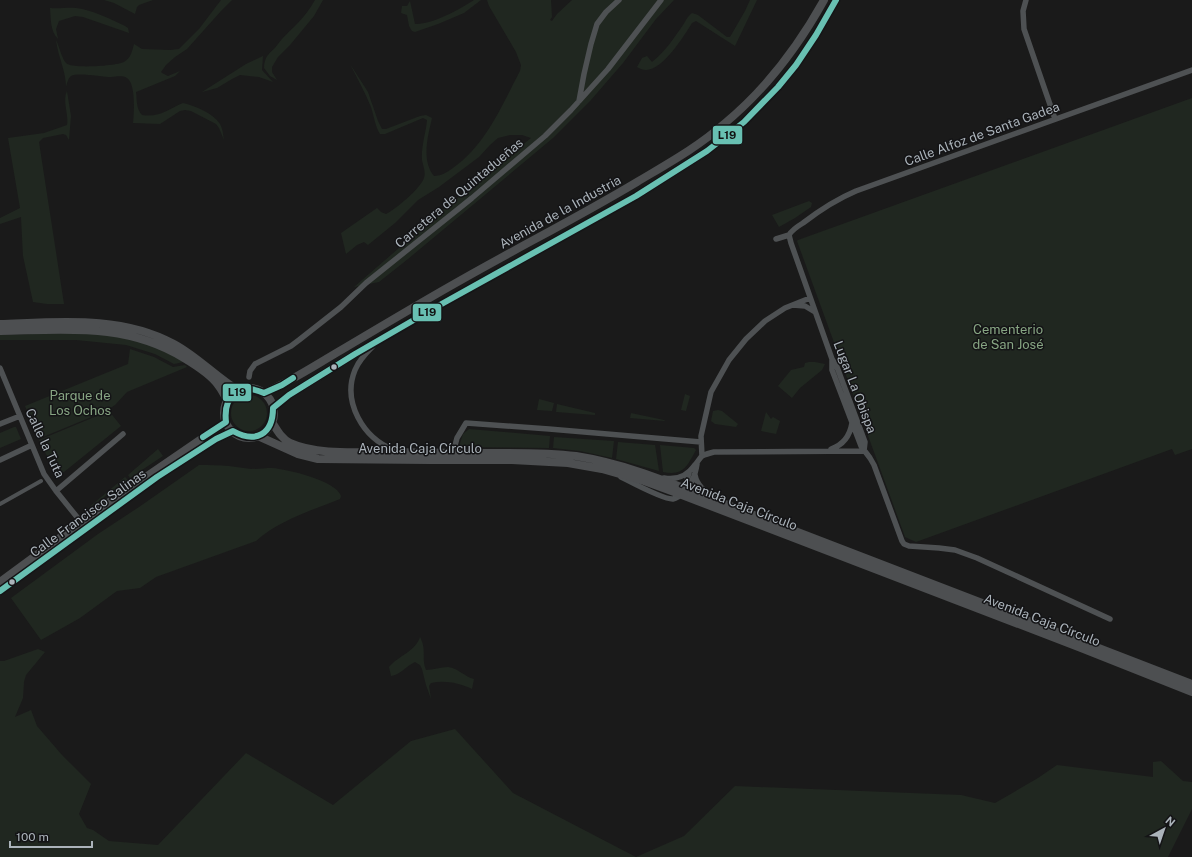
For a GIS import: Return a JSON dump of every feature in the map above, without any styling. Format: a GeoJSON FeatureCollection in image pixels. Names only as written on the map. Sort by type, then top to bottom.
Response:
{"type":"FeatureCollection","features":[{"type":"Feature","properties":{"kind":"main road","name":"Avenida de la Industria"},"geometry":{"type":"LineString","coordinates":[[264,393],[282,385],[456,282],[616,194],[702,142],[740,110],[775,73],[801,38],[824,0]]}},
{"type":"Feature","properties":{"kind":"main road","name":"Avenida de la Industria"},"geometry":{"type":"LineString","coordinates":[[273,408],[289,395],[355,354],[636,196],[696,159],[757,110],[785,78],[820,30],[836,0]]}},
{"type":"Feature","properties":{"kind":"main road"},"geometry":{"type":"LineString","coordinates":[[0,324],[96,323],[140,330],[164,339],[191,354],[238,391]]}},
{"type":"Feature","properties":{"kind":"main road"},"geometry":{"type":"LineString","coordinates":[[0,331],[98,330],[117,332],[142,338],[165,347],[190,362],[215,382],[228,400]]}},
{"type":"Feature","properties":{"kind":"main road"},"geometry":{"type":"LineString","coordinates":[[252,388],[264,393],[272,402],[273,408],[274,417],[269,428],[258,436],[248,438],[242,437],[233,431],[226,422],[224,411],[228,400],[232,395],[243,389],[252,388]]}},
{"type":"Feature","properties":{"kind":"main road","name":"Calle Francisco Salinas"},"geometry":{"type":"LineString","coordinates":[[0,582],[81,522],[226,422]]}},
{"type":"Feature","properties":{"kind":"main road","name":"Avenida Caja Círculo"},"geometry":{"type":"LineString","coordinates":[[272,422],[286,441],[309,449],[328,451],[453,453],[521,452],[561,454],[596,460],[636,471],[685,494],[720,502],[1192,684]]}},
{"type":"Feature","properties":{"kind":"main road","name":"Calle Francisco Salinas"},"geometry":{"type":"LineString","coordinates":[[0,592],[157,477],[216,439],[233,431]]}},
{"type":"Feature","properties":{"kind":"main road","name":"Avenida Caja Círculo"},"geometry":{"type":"LineString","coordinates":[[258,436],[298,454],[318,459],[533,460],[579,464],[602,469],[685,494],[1192,692]]}},
{"type":"Feature","properties":{"kind":"street"},"geometry":{"type":"LineString","coordinates":[[579,101],[589,51],[597,24],[606,12],[619,0]]}},
{"type":"Feature","properties":{"kind":"street","name":"Carretera de Quintadueñas"},"geometry":{"type":"LineString","coordinates":[[249,377],[250,371],[255,364],[291,346],[341,307],[366,283],[526,153],[554,128],[608,69],[660,0]]}},
{"type":"Feature","properties":{"kind":"street"},"geometry":{"type":"LineString","coordinates":[[1026,0],[1023,11],[1024,29],[1056,119]]}},
{"type":"Feature","properties":{"kind":"street","name":"Calle Alfoz de Santa Gadea"},"geometry":{"type":"LineString","coordinates":[[789,235],[813,215],[856,191],[1192,70]]}},
{"type":"Feature","properties":{"kind":"street"},"geometry":{"type":"LineString","coordinates":[[776,239],[789,235]]}},
{"type":"Feature","properties":{"kind":"street","name":"Lugar La Obispa"},"geometry":{"type":"LineString","coordinates":[[789,235],[815,313],[865,442],[864,451],[874,465],[904,544],[909,546],[955,550],[977,558],[1110,619]]}},
{"type":"Feature","properties":{"kind":"street"},"geometry":{"type":"LineString","coordinates":[[702,456],[701,442],[711,392],[729,360],[755,330],[776,314],[810,298]]}},
{"type":"Feature","properties":{"kind":"street"},"geometry":{"type":"LineString","coordinates":[[793,305],[805,306],[815,313]]}},
{"type":"Feature","properties":{"kind":"street","name":"Avenida de la Industria"},"geometry":{"type":"LineString","coordinates":[[400,452],[382,444],[363,427],[352,402],[352,383],[359,362],[374,345],[421,316]]}},
{"type":"Feature","properties":{"kind":"street"},"geometry":{"type":"LineString","coordinates":[[832,359],[832,370],[864,451]]}},
{"type":"Feature","properties":{"kind":"street","name":"Calle la Tuta"},"geometry":{"type":"LineString","coordinates":[[0,368],[44,474],[81,522]]}},
{"type":"Feature","properties":{"kind":"street"},"geometry":{"type":"LineString","coordinates":[[0,424],[20,416]]}},
{"type":"Feature","properties":{"kind":"street"},"geometry":{"type":"LineString","coordinates":[[828,450],[844,441],[849,433],[852,422]]}},
{"type":"Feature","properties":{"kind":"street"},"geometry":{"type":"LineString","coordinates":[[453,453],[457,438],[466,423],[701,442]]}},
{"type":"Feature","properties":{"kind":"street"},"geometry":{"type":"LineString","coordinates":[[56,491],[123,434]]}},
{"type":"Feature","properties":{"kind":"street"},"geometry":{"type":"LineString","coordinates":[[0,460],[32,446]]}},
{"type":"Feature","properties":{"kind":"street"},"geometry":{"type":"LineString","coordinates":[[685,494],[686,483],[697,462],[702,456],[707,454],[720,452],[828,450],[864,451]]}},
{"type":"Feature","properties":{"kind":"street"},"geometry":{"type":"LineString","coordinates":[[636,471],[666,478],[677,478],[692,474]]}},
{"type":"Feature","properties":{"kind":"street"},"geometry":{"type":"LineString","coordinates":[[692,474],[700,487],[720,502]]}},
{"type":"Feature","properties":{"kind":"street"},"geometry":{"type":"LineString","coordinates":[[0,504],[41,481]]}},
{"type":"Feature","properties":{"kind":"green space"},"geometry":{"type":"Polygon","coordinates":[[[104,0],[153,0],[139,5],[135,14],[114,3],[104,0]]]}},
{"type":"Feature","properties":{"kind":"green space"},"geometry":{"type":"Polygon","coordinates":[[[221,0],[232,0],[187,49],[175,57],[161,72],[168,76],[180,71],[175,76],[136,92],[138,107],[142,115],[148,116],[159,114],[183,103],[188,104],[203,110],[217,120],[222,128],[224,140],[216,124],[191,111],[180,111],[160,124],[133,123],[134,106],[132,86],[130,81],[125,77],[74,75],[69,78],[66,87],[65,75],[56,40],[66,63],[76,66],[103,66],[124,62],[130,56],[134,44],[142,49],[179,49],[199,29],[221,0]]]}},
{"type":"Feature","properties":{"kind":"green space"},"geometry":{"type":"Polygon","coordinates":[[[315,0],[323,0],[314,16],[278,57],[272,67],[272,72],[277,80],[270,76],[264,68],[266,59],[282,39],[304,17],[315,0]]]}},
{"type":"Feature","properties":{"kind":"green space"},"geometry":{"type":"Polygon","coordinates":[[[474,0],[481,0],[464,13],[415,32],[412,31],[409,26],[407,15],[401,13],[402,6],[407,6],[410,1],[415,24],[422,24],[446,16],[474,0]]]}},
{"type":"Feature","properties":{"kind":"green space"},"geometry":{"type":"Polygon","coordinates":[[[487,0],[551,0],[552,17],[550,20],[552,21],[557,14],[572,0],[674,0],[656,19],[623,63],[591,100],[553,138],[379,282],[354,287],[444,209],[531,138],[522,135],[510,135],[498,138],[479,157],[439,187],[418,200],[395,223],[368,245],[364,242],[357,245],[346,254],[341,233],[377,208],[386,214],[407,198],[422,182],[425,176],[422,155],[427,120],[423,118],[385,134],[380,134],[369,101],[350,64],[368,92],[382,129],[386,129],[420,116],[426,115],[432,118],[427,148],[428,163],[434,176],[444,174],[465,159],[484,136],[500,111],[520,71],[521,65],[516,52],[487,0]]]}},
{"type":"Feature","properties":{"kind":"green space"},"geometry":{"type":"Polygon","coordinates":[[[750,0],[757,0],[735,46],[696,21],[692,23],[666,59],[653,69],[646,70],[637,67],[642,58],[647,56],[652,62],[661,54],[692,13],[698,15],[727,37],[730,37],[750,0]]]}},
{"type":"Feature","properties":{"kind":"green space"},"geometry":{"type":"Polygon","coordinates":[[[50,8],[73,8],[89,11],[125,26],[128,28],[129,33],[83,17],[75,16],[59,21],[56,29],[58,39],[52,29],[50,8]]]}},
{"type":"Feature","properties":{"kind":"green space"},"geometry":{"type":"Polygon","coordinates":[[[263,56],[262,70],[273,82],[259,77],[240,75],[217,88],[202,92],[246,64],[263,56]]]}},
{"type":"Feature","properties":{"kind":"green space"},"geometry":{"type":"Polygon","coordinates":[[[67,91],[71,116],[69,140],[66,135],[63,134],[43,138],[39,142],[64,304],[47,304],[33,302],[23,256],[21,217],[0,224],[0,218],[20,208],[8,138],[44,133],[67,125],[65,99],[67,91]]]}},
{"type":"Feature","properties":{"kind":"green space","name":"Cementerio de San José"},"geometry":{"type":"Polygon","coordinates":[[[1192,98],[1192,449],[1175,455],[1172,449],[916,542],[905,537],[797,241],[1192,98]]]}},
{"type":"Feature","properties":{"kind":"green space"},"geometry":{"type":"Polygon","coordinates":[[[809,201],[812,203],[811,207],[779,227],[772,215],[809,201]]]}},
{"type":"Feature","properties":{"kind":"green space"},"geometry":{"type":"Polygon","coordinates":[[[67,333],[101,335],[134,340],[167,352],[184,362],[174,364],[155,354],[126,345],[76,340],[0,340],[0,335],[67,333]]]}},
{"type":"Feature","properties":{"kind":"green space","name":"Parque de Los Ochos"},"geometry":{"type":"Polygon","coordinates":[[[130,349],[154,357],[173,367],[185,365],[187,367],[127,392],[115,405],[106,411],[38,439],[25,406],[128,364],[130,349]]]}},
{"type":"Feature","properties":{"kind":"green space"},"geometry":{"type":"Polygon","coordinates":[[[805,363],[825,364],[822,370],[800,388],[792,398],[778,386],[791,370],[804,367],[805,363]]]}},
{"type":"Feature","properties":{"kind":"green space"},"geometry":{"type":"Polygon","coordinates":[[[685,394],[690,396],[686,411],[681,410],[685,394]]]}},
{"type":"Feature","properties":{"kind":"green space"},"geometry":{"type":"Polygon","coordinates":[[[249,395],[262,400],[267,413],[262,426],[249,431],[236,426],[231,413],[236,400],[249,395]]]}},
{"type":"Feature","properties":{"kind":"green space"},"geometry":{"type":"Polygon","coordinates":[[[539,399],[554,403],[552,411],[537,410],[539,399]]]}},
{"type":"Feature","properties":{"kind":"green space"},"geometry":{"type":"Polygon","coordinates":[[[557,404],[595,413],[595,415],[556,412],[557,404]]]}},
{"type":"Feature","properties":{"kind":"green space"},"geometry":{"type":"Polygon","coordinates":[[[109,411],[121,426],[57,476],[39,440],[109,411]]]}},
{"type":"Feature","properties":{"kind":"green space"},"geometry":{"type":"Polygon","coordinates":[[[713,411],[722,411],[738,424],[736,427],[715,424],[711,421],[713,411]]]}},
{"type":"Feature","properties":{"kind":"green space"},"geometry":{"type":"Polygon","coordinates":[[[766,412],[771,419],[773,417],[780,421],[776,434],[761,431],[766,412]]]}},
{"type":"Feature","properties":{"kind":"green space"},"geometry":{"type":"Polygon","coordinates":[[[631,413],[664,420],[665,421],[630,418],[631,413]]]}},
{"type":"Feature","properties":{"kind":"green space","name":"Parque de Los Ochos"},"geometry":{"type":"Polygon","coordinates":[[[16,427],[21,439],[0,448],[0,433],[16,427]]]}},
{"type":"Feature","properties":{"kind":"green space"},"geometry":{"type":"Polygon","coordinates":[[[469,429],[550,436],[549,448],[459,447],[463,434],[469,429]]]}},
{"type":"Feature","properties":{"kind":"green space"},"geometry":{"type":"Polygon","coordinates":[[[554,437],[614,441],[612,458],[580,451],[553,448],[554,437]]]}},
{"type":"Feature","properties":{"kind":"green space"},"geometry":{"type":"Polygon","coordinates":[[[618,442],[655,445],[659,471],[616,459],[618,442]]]}},
{"type":"Feature","properties":{"kind":"green space"},"geometry":{"type":"Polygon","coordinates":[[[660,445],[694,448],[696,450],[684,468],[680,471],[670,473],[663,472],[660,445]]]}},
{"type":"Feature","properties":{"kind":"green space"},"geometry":{"type":"Polygon","coordinates":[[[158,449],[163,456],[130,478],[128,475],[158,449]]]}},
{"type":"Feature","properties":{"kind":"green space"},"geometry":{"type":"Polygon","coordinates":[[[199,465],[251,469],[272,468],[299,473],[331,485],[341,496],[340,499],[285,522],[256,541],[156,577],[140,588],[117,591],[80,618],[41,640],[11,598],[98,534],[199,465]]]}},
{"type":"Feature","properties":{"kind":"green space"},"geometry":{"type":"Polygon","coordinates":[[[125,477],[128,480],[88,508],[125,477]]]}},
{"type":"Feature","properties":{"kind":"green space"},"geometry":{"type":"Polygon","coordinates":[[[420,637],[423,646],[426,670],[448,667],[455,669],[474,679],[472,689],[452,683],[431,683],[429,686],[431,699],[422,669],[420,665],[415,662],[397,674],[391,676],[389,667],[411,650],[418,642],[420,637]]]}},
{"type":"Feature","properties":{"kind":"green space"},"geometry":{"type":"Polygon","coordinates":[[[38,649],[45,652],[26,675],[23,698],[15,717],[31,710],[37,726],[62,755],[91,784],[79,814],[87,828],[93,830],[109,841],[158,845],[246,753],[333,805],[411,741],[455,729],[513,793],[636,857],[0,857],[0,661],[4,661],[38,649]]]}},
{"type":"Feature","properties":{"kind":"green space"},"geometry":{"type":"Polygon","coordinates":[[[1161,761],[1183,781],[1192,782],[1192,809],[1168,857],[636,857],[684,836],[735,786],[961,795],[995,803],[1057,765],[1153,777],[1153,762],[1161,761]]]}},
{"type":"Feature","properties":{"kind":"transit line","name":"L19"},"geometry":{"type":"LineString","coordinates":[[0,591],[157,477],[216,439],[233,431],[249,437],[262,434],[270,424],[273,408],[289,395],[355,354],[438,306],[636,196],[707,151],[744,122],[778,87],[796,65],[816,35],[836,0]]}},
{"type":"Feature","properties":{"kind":"transit line","name":"L19"},"geometry":{"type":"LineString","coordinates":[[203,437],[226,422],[227,405],[230,398],[240,390],[247,389],[264,393],[293,378]]}}]}
